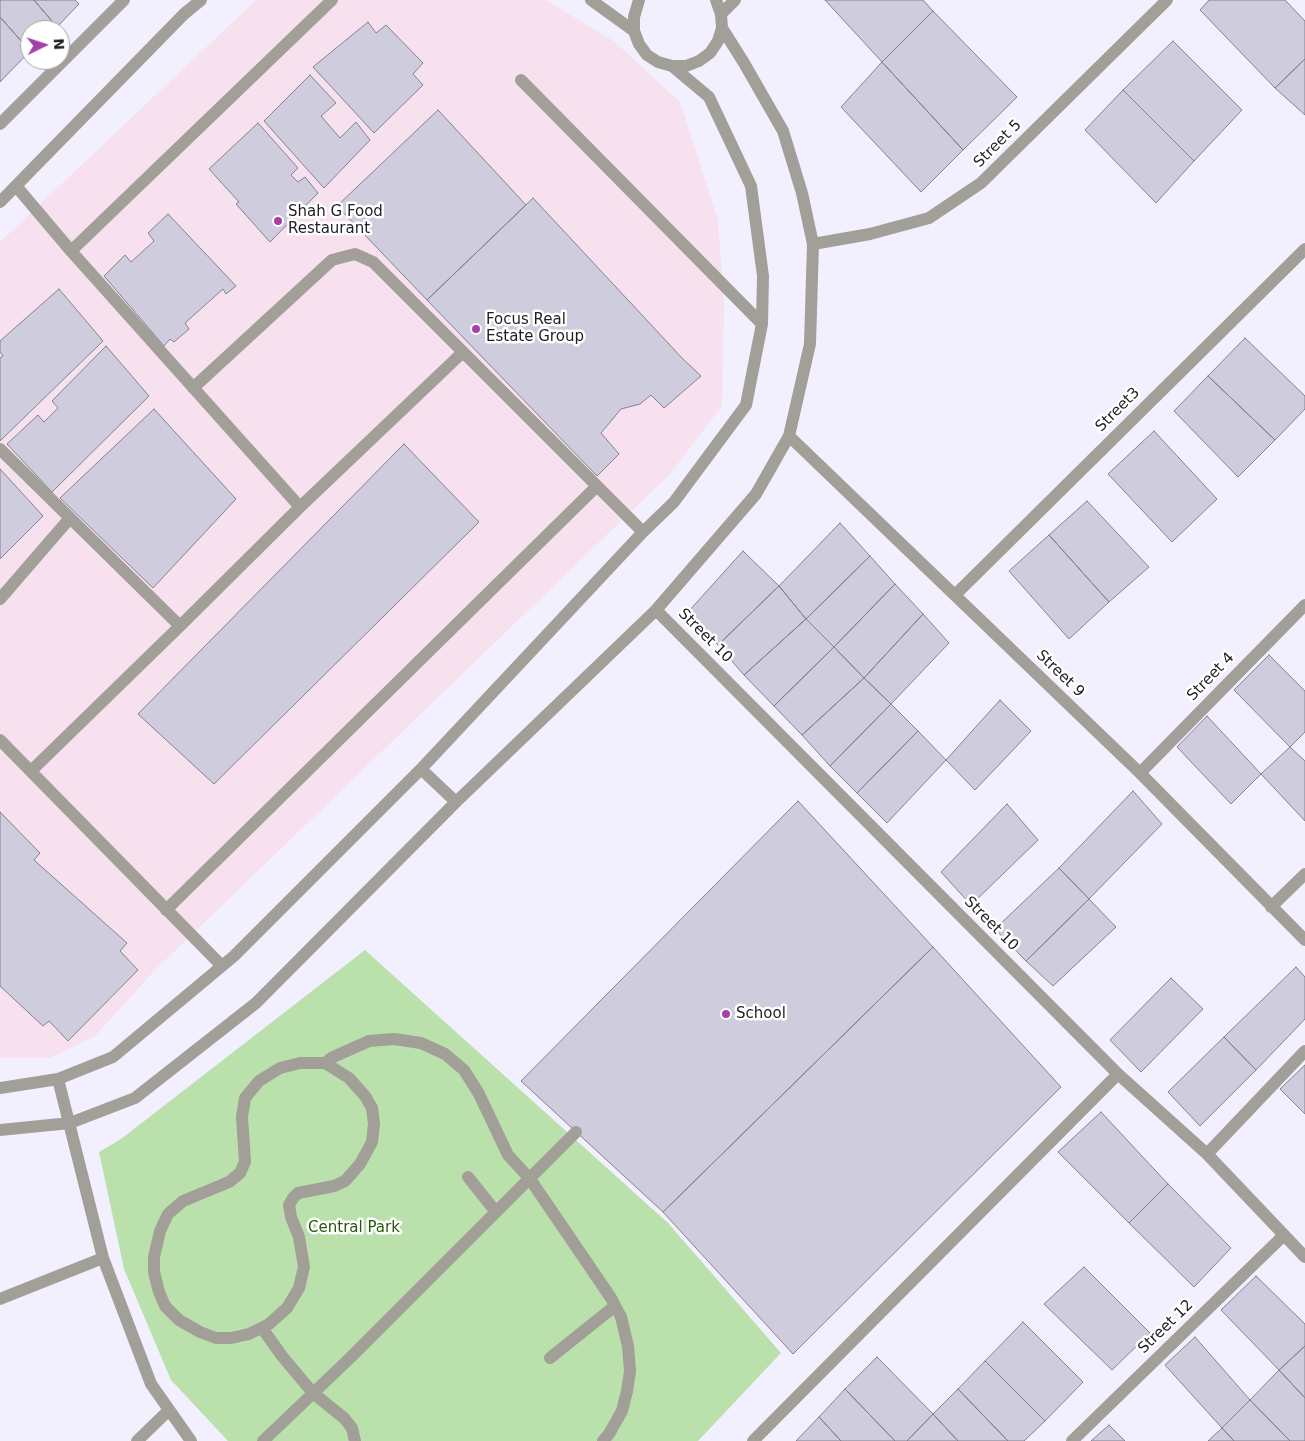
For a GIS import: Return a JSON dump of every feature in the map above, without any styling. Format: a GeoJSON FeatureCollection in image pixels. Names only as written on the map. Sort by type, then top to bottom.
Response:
{"type":"FeatureCollection","features":[{"type":"Feature","properties":{"kind":"street"},"geometry":{"type":"LineString","coordinates":[[0,124],[124,0]]}},
{"type":"Feature","properties":{"kind":"street"},"geometry":{"type":"LineString","coordinates":[[0,202],[184,14],[201,0]]}},
{"type":"Feature","properties":{"kind":"street"},"geometry":{"type":"LineString","coordinates":[[71,251],[332,0]]}},
{"type":"Feature","properties":{"kind":"street"},"geometry":{"type":"LineString","coordinates":[[592,0],[634,31]]}},
{"type":"Feature","properties":{"kind":"street"},"geometry":{"type":"LineString","coordinates":[[640,0],[634,17],[634,31],[639,44],[647,55],[658,62],[672,66],[686,66],[699,61],[710,53],[718,41],[722,28],[721,14],[716,0]]}},
{"type":"Feature","properties":{"kind":"street"},"geometry":{"type":"LineString","coordinates":[[721,14],[735,0]]}},
{"type":"Feature","properties":{"kind":"street","name":"Street 5"},"geometry":{"type":"LineString","coordinates":[[813,244],[870,234],[929,218],[980,183],[1167,0]]}},
{"type":"Feature","properties":{"kind":"street"},"geometry":{"type":"LineString","coordinates":[[0,1130],[70,1123],[135,1098],[256,1004],[456,802],[656,610],[756,494],[789,436],[810,344],[813,244],[802,193],[783,131],[744,62],[722,28]]}},
{"type":"Feature","properties":{"kind":"street"},"geometry":{"type":"LineString","coordinates":[[0,1088],[58,1080],[113,1057],[222,966],[421,769],[643,532],[674,502],[746,405],[762,324],[763,276],[751,186],[709,97],[672,66]]}},
{"type":"Feature","properties":{"kind":"street"},"geometry":{"type":"LineString","coordinates":[[521,80],[762,324]]}},
{"type":"Feature","properties":{"kind":"street"},"geometry":{"type":"LineString","coordinates":[[16,186],[71,251],[300,507]]}},
{"type":"Feature","properties":{"kind":"street","name":"Street3"},"geometry":{"type":"LineString","coordinates":[[955,595],[1305,249]]}},
{"type":"Feature","properties":{"kind":"street"},"geometry":{"type":"LineString","coordinates":[[193,388],[332,260],[355,254],[373,262],[643,532]]}},
{"type":"Feature","properties":{"kind":"street"},"geometry":{"type":"LineString","coordinates":[[30,771],[300,507],[462,352]]}},
{"type":"Feature","properties":{"kind":"street","name":"Street 9"},"geometry":{"type":"LineString","coordinates":[[789,436],[1140,773],[1305,940]]}},
{"type":"Feature","properties":{"kind":"street"},"geometry":{"type":"LineString","coordinates":[[0,449],[180,626]]}},
{"type":"Feature","properties":{"kind":"street"},"geometry":{"type":"LineString","coordinates":[[166,910],[597,486]]}},
{"type":"Feature","properties":{"kind":"street"},"geometry":{"type":"LineString","coordinates":[[0,599],[70,518]]}},
{"type":"Feature","properties":{"kind":"street","name":"Street 4"},"geometry":{"type":"LineString","coordinates":[[1140,773],[1305,604]]}},
{"type":"Feature","properties":{"kind":"street","name":"Street 10"},"geometry":{"type":"LineString","coordinates":[[656,610],[1118,1074],[1207,1154],[1305,1257]]}},
{"type":"Feature","properties":{"kind":"street"},"geometry":{"type":"LineString","coordinates":[[0,740],[222,966]]}},
{"type":"Feature","properties":{"kind":"street"},"geometry":{"type":"LineString","coordinates":[[421,769],[456,802]]}},
{"type":"Feature","properties":{"kind":"street"},"geometry":{"type":"LineString","coordinates":[[1271,907],[1305,874]]}},
{"type":"Feature","properties":{"kind":"street"},"geometry":{"type":"LineString","coordinates":[[324,1063],[330,1058],[369,1041],[394,1039],[421,1043],[445,1054],[464,1070],[479,1094],[508,1154],[530,1179],[621,1317],[628,1346],[630,1371],[622,1412],[603,1441]]}},
{"type":"Feature","properties":{"kind":"street"},"geometry":{"type":"LineString","coordinates":[[1207,1154],[1305,1051]]}},
{"type":"Feature","properties":{"kind":"street"},"geometry":{"type":"LineString","coordinates":[[300,1063],[324,1063],[349,1078],[365,1096],[372,1108],[374,1124],[372,1142],[360,1164],[345,1180],[334,1186],[298,1193],[289,1205],[291,1217],[299,1237],[304,1266],[299,1288],[287,1308],[269,1324],[249,1334],[231,1338],[216,1338],[200,1332],[180,1320],[165,1306],[159,1292],[154,1272],[154,1257],[160,1230],[168,1214],[183,1201],[229,1182],[240,1173],[245,1162],[242,1117],[244,1098],[259,1081],[280,1068],[300,1063]]}},
{"type":"Feature","properties":{"kind":"street"},"geometry":{"type":"LineString","coordinates":[[753,1441],[1118,1074]]}},
{"type":"Feature","properties":{"kind":"street"},"geometry":{"type":"LineString","coordinates":[[58,1080],[103,1258],[151,1384],[191,1441]]}},
{"type":"Feature","properties":{"kind":"street"},"geometry":{"type":"LineString","coordinates":[[263,1441],[576,1132]]}},
{"type":"Feature","properties":{"kind":"street"},"geometry":{"type":"LineString","coordinates":[[468,1177],[496,1212]]}},
{"type":"Feature","properties":{"kind":"street","name":"Street 12"},"geometry":{"type":"LineString","coordinates":[[1072,1441],[1283,1236]]}},
{"type":"Feature","properties":{"kind":"street"},"geometry":{"type":"LineString","coordinates":[[0,1299],[103,1258]]}},
{"type":"Feature","properties":{"kind":"street"},"geometry":{"type":"LineString","coordinates":[[550,1358],[615,1306]]}},
{"type":"Feature","properties":{"kind":"street"},"geometry":{"type":"LineString","coordinates":[[262,1328],[282,1356],[313,1393],[344,1418],[352,1428],[355,1441]]}},
{"type":"Feature","properties":{"kind":"street"},"geometry":{"type":"LineString","coordinates":[[138,1441],[169,1410]]}},
{"type":"Feature","properties":{"kind":"shaded area"},"geometry":{"type":"Polygon","coordinates":[[[256,0],[546,0],[615,42],[680,102],[718,220],[724,304],[722,406],[670,474],[155,970],[95,1036],[50,1058],[0,1058],[0,242],[256,0]]]}},
{"type":"Feature","properties":{"kind":"green space","name":"Central Park"},"geometry":{"type":"Polygon","coordinates":[[[365,950],[668,1223],[781,1353],[698,1441],[228,1441],[171,1380],[124,1269],[99,1152],[121,1139],[365,950]]]}},
{"type":"Feature","properties":{"kind":"building"},"geometry":{"type":"Polygon","coordinates":[[[0,0],[34,0],[51,20],[20,20],[20,40],[0,17],[0,0]]]}},
{"type":"Feature","properties":{"kind":"building"},"geometry":{"type":"Polygon","coordinates":[[[34,0],[75,0],[79,4],[64,20],[51,20],[34,0]]]}},
{"type":"Feature","properties":{"kind":"building"},"geometry":{"type":"Polygon","coordinates":[[[825,0],[923,0],[933,11],[882,62],[825,0]]]}},
{"type":"Feature","properties":{"kind":"building"},"geometry":{"type":"Polygon","coordinates":[[[1209,0],[1285,0],[1305,21],[1305,59],[1275,88],[1200,10],[1209,0]]]}},
{"type":"Feature","properties":{"kind":"building"},"geometry":{"type":"Polygon","coordinates":[[[933,11],[1017,97],[963,150],[882,62],[933,11]]]}},
{"type":"Feature","properties":{"kind":"building"},"geometry":{"type":"Polygon","coordinates":[[[0,17],[20,40],[20,61],[0,82],[0,17]]]}},
{"type":"Feature","properties":{"kind":"building"},"geometry":{"type":"Polygon","coordinates":[[[368,22],[376,33],[386,25],[423,63],[413,74],[423,85],[374,133],[313,67],[368,22]]]}},
{"type":"Feature","properties":{"kind":"building"},"geometry":{"type":"Polygon","coordinates":[[[1173,41],[1242,110],[1194,161],[1123,90],[1173,41]]]}},
{"type":"Feature","properties":{"kind":"building"},"geometry":{"type":"Polygon","coordinates":[[[1305,59],[1305,115],[1275,88],[1305,59]]]}},
{"type":"Feature","properties":{"kind":"building"},"geometry":{"type":"Polygon","coordinates":[[[882,62],[963,150],[921,192],[841,107],[882,62]]]}},
{"type":"Feature","properties":{"kind":"building"},"geometry":{"type":"Polygon","coordinates":[[[310,75],[336,103],[321,116],[340,138],[356,122],[370,140],[324,188],[264,121],[310,75]]]}},
{"type":"Feature","properties":{"kind":"building"},"geometry":{"type":"Polygon","coordinates":[[[1123,90],[1194,161],[1156,203],[1085,130],[1123,90]]]}},
{"type":"Feature","properties":{"kind":"building"},"geometry":{"type":"Polygon","coordinates":[[[438,110],[526,205],[427,300],[337,206],[438,110]]]}},
{"type":"Feature","properties":{"kind":"building"},"geometry":{"type":"Polygon","coordinates":[[[258,123],[298,168],[291,175],[298,182],[305,177],[318,193],[270,242],[236,204],[239,202],[209,169],[258,123]]]}},
{"type":"Feature","properties":{"kind":"building"},"geometry":{"type":"Polygon","coordinates":[[[533,198],[701,376],[664,408],[651,395],[640,404],[621,409],[601,433],[619,454],[597,476],[427,300],[533,198]]]}},
{"type":"Feature","properties":{"kind":"building"},"geometry":{"type":"Polygon","coordinates":[[[168,214],[236,286],[226,294],[223,289],[185,323],[189,329],[174,342],[170,339],[164,346],[104,276],[125,255],[131,262],[154,241],[148,233],[168,214]]]}},
{"type":"Feature","properties":{"kind":"building"},"geometry":{"type":"Polygon","coordinates":[[[59,289],[103,341],[0,441],[0,358],[3,356],[0,352],[0,341],[59,289]]]}},
{"type":"Feature","properties":{"kind":"building"},"geometry":{"type":"Polygon","coordinates":[[[1245,338],[1305,396],[1305,409],[1275,440],[1208,376],[1245,338]]]}},
{"type":"Feature","properties":{"kind":"building"},"geometry":{"type":"Polygon","coordinates":[[[106,346],[149,396],[52,492],[7,444],[38,415],[44,422],[58,408],[52,401],[106,346]]]}},
{"type":"Feature","properties":{"kind":"building"},"geometry":{"type":"Polygon","coordinates":[[[1208,376],[1275,440],[1238,477],[1174,411],[1208,376]]]}},
{"type":"Feature","properties":{"kind":"building"},"geometry":{"type":"Polygon","coordinates":[[[154,409],[236,499],[153,588],[60,498],[154,409]]]}},
{"type":"Feature","properties":{"kind":"building"},"geometry":{"type":"Polygon","coordinates":[[[1154,431],[1217,499],[1172,542],[1108,474],[1154,431]]]}},
{"type":"Feature","properties":{"kind":"building"},"geometry":{"type":"Polygon","coordinates":[[[404,444],[479,522],[214,784],[138,714],[404,444]]]}},
{"type":"Feature","properties":{"kind":"building"},"geometry":{"type":"Polygon","coordinates":[[[0,469],[43,516],[0,559],[0,469]]]}},
{"type":"Feature","properties":{"kind":"building"},"geometry":{"type":"Polygon","coordinates":[[[1087,501],[1149,567],[1109,602],[1049,535],[1087,501]]]}},
{"type":"Feature","properties":{"kind":"building"},"geometry":{"type":"Polygon","coordinates":[[[840,523],[870,556],[806,619],[779,586],[840,523]]]}},
{"type":"Feature","properties":{"kind":"building"},"geometry":{"type":"Polygon","coordinates":[[[1049,535],[1109,602],[1069,639],[1009,571],[1049,535]]]}},
{"type":"Feature","properties":{"kind":"building"},"geometry":{"type":"Polygon","coordinates":[[[743,551],[779,586],[718,645],[688,612],[743,551]]]}},
{"type":"Feature","properties":{"kind":"building"},"geometry":{"type":"Polygon","coordinates":[[[870,556],[895,584],[834,647],[806,619],[870,556]]]}},
{"type":"Feature","properties":{"kind":"building"},"geometry":{"type":"Polygon","coordinates":[[[895,584],[923,614],[864,678],[834,647],[895,584]]]}},
{"type":"Feature","properties":{"kind":"building"},"geometry":{"type":"Polygon","coordinates":[[[779,586],[806,619],[744,675],[718,645],[779,586]]]}},
{"type":"Feature","properties":{"kind":"building"},"geometry":{"type":"Polygon","coordinates":[[[923,614],[949,643],[891,704],[864,678],[923,614]]]}},
{"type":"Feature","properties":{"kind":"building"},"geometry":{"type":"Polygon","coordinates":[[[806,619],[834,647],[774,706],[744,675],[806,619]]]}},
{"type":"Feature","properties":{"kind":"building"},"geometry":{"type":"Polygon","coordinates":[[[834,647],[864,678],[802,735],[774,706],[834,647]]]}},
{"type":"Feature","properties":{"kind":"building"},"geometry":{"type":"Polygon","coordinates":[[[1269,655],[1305,691],[1305,732],[1290,747],[1234,690],[1269,655]]]}},
{"type":"Feature","properties":{"kind":"building"},"geometry":{"type":"Polygon","coordinates":[[[864,678],[891,704],[830,766],[802,735],[864,678]]]}},
{"type":"Feature","properties":{"kind":"building"},"geometry":{"type":"Polygon","coordinates":[[[1000,700],[1031,731],[975,790],[946,760],[1000,700]]]}},
{"type":"Feature","properties":{"kind":"building"},"geometry":{"type":"Polygon","coordinates":[[[891,704],[918,731],[857,793],[830,766],[891,704]]]}},
{"type":"Feature","properties":{"kind":"building"},"geometry":{"type":"Polygon","coordinates":[[[1207,716],[1261,774],[1231,804],[1177,747],[1207,716]]]}},
{"type":"Feature","properties":{"kind":"building"},"geometry":{"type":"Polygon","coordinates":[[[918,731],[946,760],[887,823],[857,793],[918,731]]]}},
{"type":"Feature","properties":{"kind":"building"},"geometry":{"type":"Polygon","coordinates":[[[1290,747],[1305,761],[1305,821],[1261,774],[1290,747]]]}},
{"type":"Feature","properties":{"kind":"building"},"geometry":{"type":"Polygon","coordinates":[[[1133,791],[1162,824],[1089,899],[1059,868],[1133,791]]]}},
{"type":"Feature","properties":{"kind":"building","name":"School"},"geometry":{"type":"Polygon","coordinates":[[[798,801],[933,947],[663,1212],[521,1081],[798,801]]]}},
{"type":"Feature","properties":{"kind":"building"},"geometry":{"type":"Polygon","coordinates":[[[1007,804],[1038,840],[971,905],[941,872],[1007,804]]]}},
{"type":"Feature","properties":{"kind":"building"},"geometry":{"type":"Polygon","coordinates":[[[0,812],[40,853],[34,860],[127,943],[120,951],[138,970],[68,1041],[49,1021],[43,1026],[0,986],[0,812]]]}},
{"type":"Feature","properties":{"kind":"building"},"geometry":{"type":"Polygon","coordinates":[[[1059,868],[1089,899],[1026,961],[995,929],[1059,868]]]}},
{"type":"Feature","properties":{"kind":"building"},"geometry":{"type":"Polygon","coordinates":[[[1089,899],[1116,927],[1053,986],[1026,961],[1089,899]]]}},
{"type":"Feature","properties":{"kind":"building"},"geometry":{"type":"Polygon","coordinates":[[[933,947],[1061,1087],[793,1354],[663,1212],[933,947]]]}},
{"type":"Feature","properties":{"kind":"building"},"geometry":{"type":"Polygon","coordinates":[[[1296,967],[1305,977],[1305,1019],[1256,1070],[1224,1037],[1296,967]]]}},
{"type":"Feature","properties":{"kind":"building"},"geometry":{"type":"Polygon","coordinates":[[[1171,978],[1203,1009],[1141,1072],[1110,1040],[1171,978]]]}},
{"type":"Feature","properties":{"kind":"building"},"geometry":{"type":"Polygon","coordinates":[[[1224,1037],[1256,1070],[1200,1126],[1168,1092],[1224,1037]]]}},
{"type":"Feature","properties":{"kind":"building"},"geometry":{"type":"Polygon","coordinates":[[[1305,1065],[1305,1114],[1280,1089],[1305,1065]]]}},
{"type":"Feature","properties":{"kind":"building"},"geometry":{"type":"Polygon","coordinates":[[[1101,1112],[1168,1184],[1129,1223],[1058,1152],[1101,1112]]]}},
{"type":"Feature","properties":{"kind":"building"},"geometry":{"type":"Polygon","coordinates":[[[1168,1184],[1231,1248],[1194,1287],[1129,1223],[1168,1184]]]}},
{"type":"Feature","properties":{"kind":"building"},"geometry":{"type":"Polygon","coordinates":[[[1084,1267],[1150,1333],[1112,1370],[1044,1304],[1084,1267]]]}},
{"type":"Feature","properties":{"kind":"building"},"geometry":{"type":"Polygon","coordinates":[[[1256,1276],[1305,1324],[1305,1346],[1279,1370],[1221,1310],[1256,1276]]]}},
{"type":"Feature","properties":{"kind":"building"},"geometry":{"type":"Polygon","coordinates":[[[1023,1322],[1083,1382],[1045,1421],[985,1361],[1023,1322]]]}},
{"type":"Feature","properties":{"kind":"building"},"geometry":{"type":"Polygon","coordinates":[[[1195,1337],[1250,1400],[1222,1428],[1165,1365],[1195,1337]]]}},
{"type":"Feature","properties":{"kind":"building"},"geometry":{"type":"Polygon","coordinates":[[[1305,1346],[1305,1398],[1279,1370],[1305,1346]]]}},
{"type":"Feature","properties":{"kind":"building"},"geometry":{"type":"Polygon","coordinates":[[[877,1357],[933,1414],[907,1441],[895,1441],[845,1389],[877,1357]]]}},
{"type":"Feature","properties":{"kind":"building"},"geometry":{"type":"Polygon","coordinates":[[[985,1361],[1045,1421],[1024,1441],[1008,1441],[958,1389],[985,1361]]]}},
{"type":"Feature","properties":{"kind":"building"},"geometry":{"type":"Polygon","coordinates":[[[1279,1370],[1305,1398],[1305,1441],[1290,1441],[1250,1400],[1279,1370]]]}},
{"type":"Feature","properties":{"kind":"building"},"geometry":{"type":"Polygon","coordinates":[[[845,1389],[895,1441],[841,1441],[819,1417],[845,1389]]]}},
{"type":"Feature","properties":{"kind":"building"},"geometry":{"type":"Polygon","coordinates":[[[958,1389],[1008,1441],[958,1441],[933,1414],[958,1389]]]}},
{"type":"Feature","properties":{"kind":"building"},"geometry":{"type":"Polygon","coordinates":[[[1250,1400],[1290,1441],[1234,1441],[1222,1428],[1250,1400]]]}},
{"type":"Feature","properties":{"kind":"building"},"geometry":{"type":"Polygon","coordinates":[[[933,1414],[958,1441],[907,1441],[933,1414]]]}},
{"type":"Feature","properties":{"kind":"building"},"geometry":{"type":"Polygon","coordinates":[[[819,1417],[841,1441],[796,1441],[819,1417]]]}},
{"type":"Feature","properties":{"kind":"building"},"geometry":{"type":"Polygon","coordinates":[[[1109,1425],[1125,1441],[1091,1441],[1109,1425]]]}},
{"type":"Feature","properties":{"kind":"building"},"geometry":{"type":"Polygon","coordinates":[[[1222,1428],[1234,1441],[1208,1441],[1222,1428]]]}},
{"type":"Feature","properties":{"kind":"place","name":"Shah G Food Restaurant"},"geometry":{"type":"Point","coordinates":[278,221]}},
{"type":"Feature","properties":{"kind":"place","name":"Focus Real Estate Group"},"geometry":{"type":"Point","coordinates":[476,329]}},
{"type":"Feature","properties":{"kind":"place","name":"School"},"geometry":{"type":"Point","coordinates":[726,1014]}}]}
